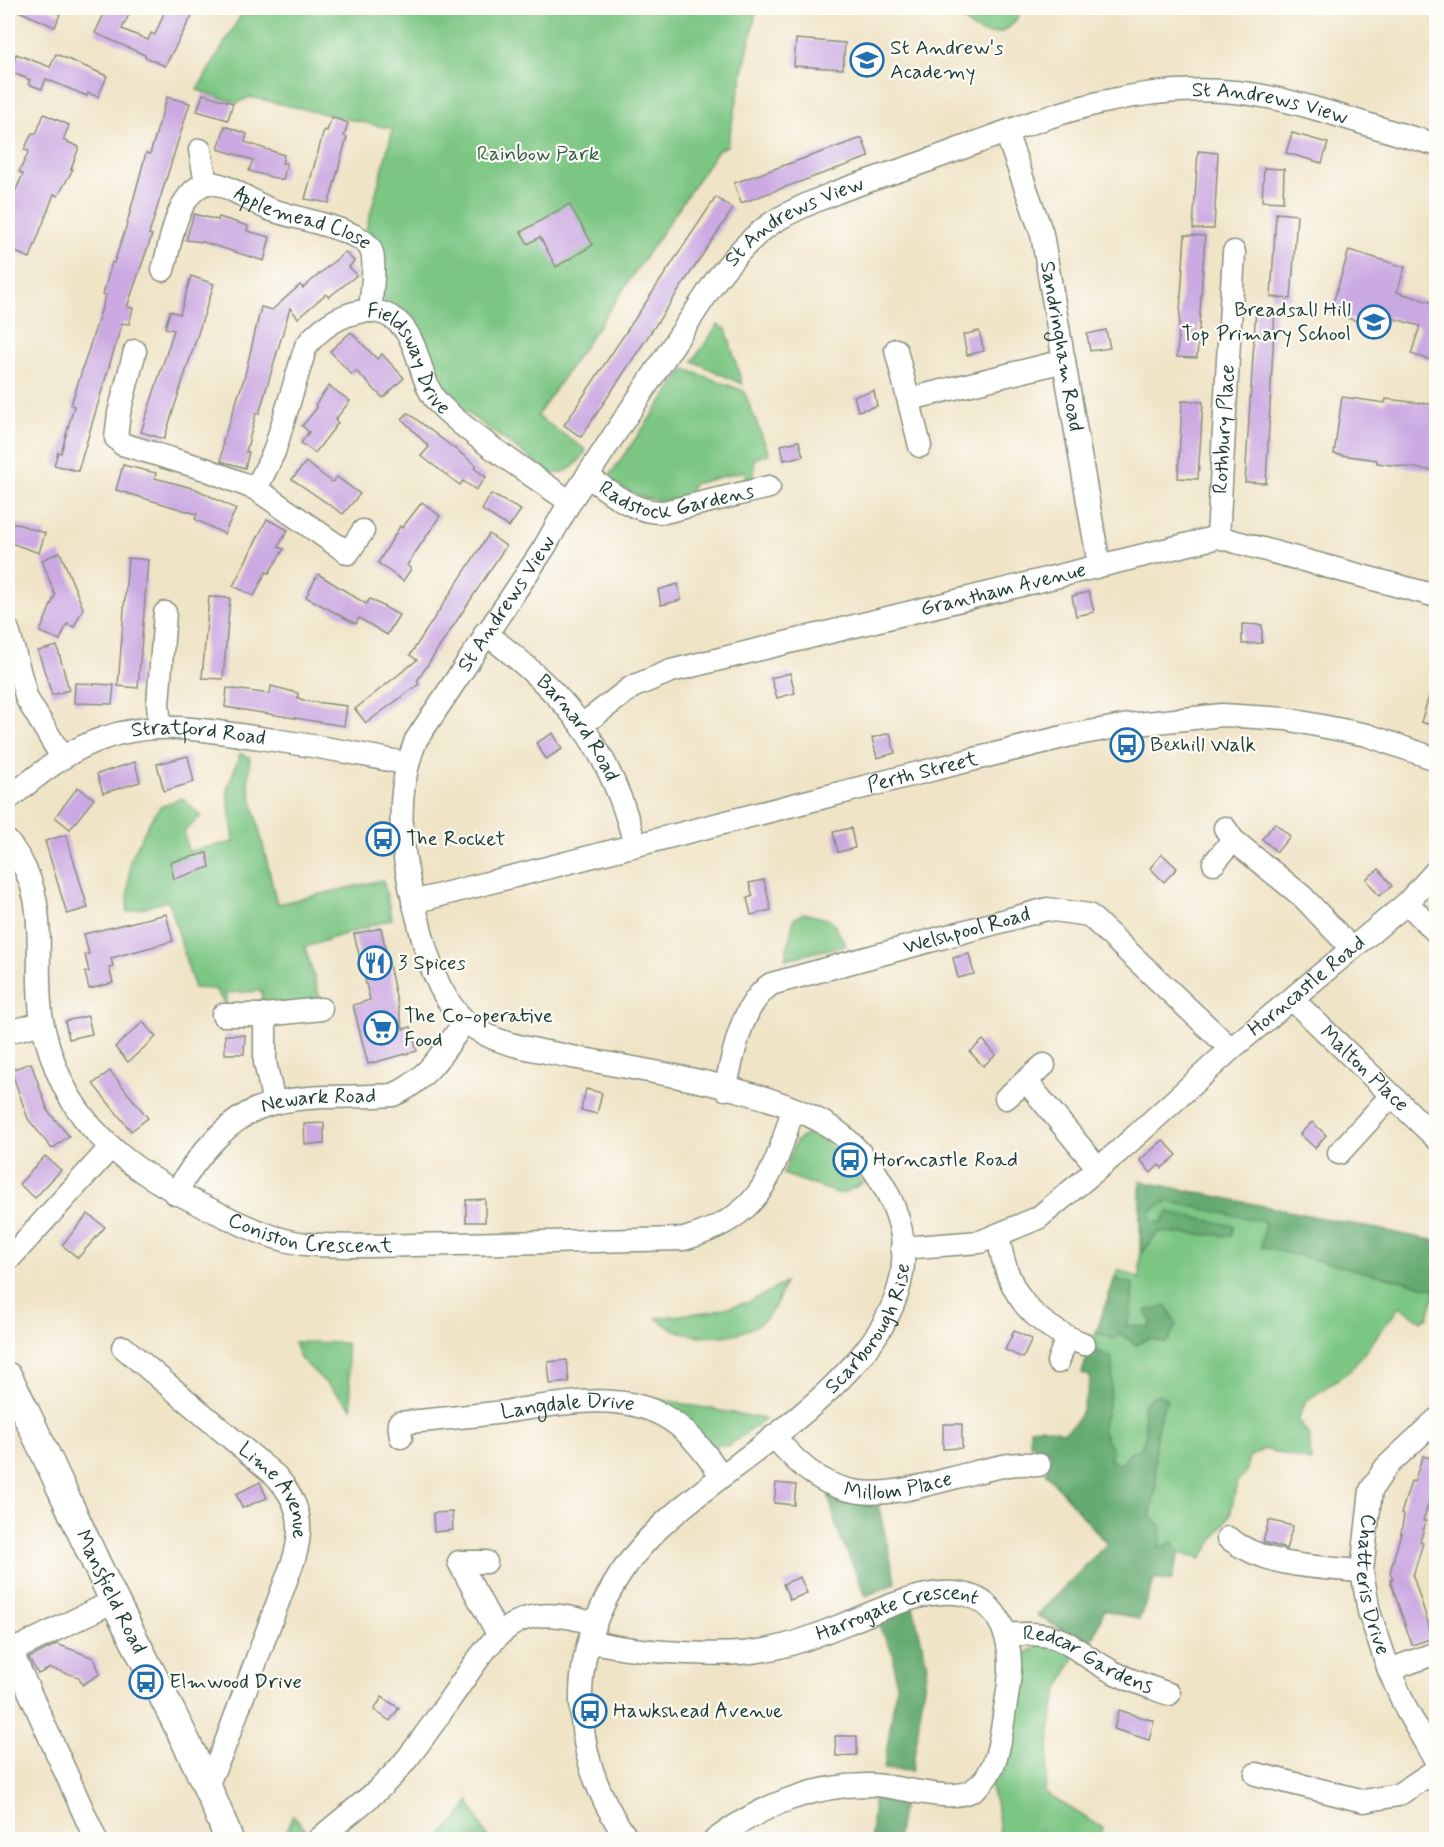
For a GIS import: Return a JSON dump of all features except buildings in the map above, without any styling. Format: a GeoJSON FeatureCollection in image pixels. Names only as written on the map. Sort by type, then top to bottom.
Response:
{"type":"FeatureCollection","features":[{"type":"Feature","properties":{"kind":"main road","name":"Mansfield Road"},"geometry":{"type":"LineString","coordinates":[[8,1377],[43,1446],[114,1601],[208,1783],[229,1839]]}},
{"type":"Feature","properties":{"kind":"street","name":"St Andrews View"},"geometry":{"type":"LineString","coordinates":[[406,764],[424,726],[544,548],[570,501],[716,280],[738,253],[766,227],[831,194],[1071,108],[1125,95],[1199,90],[1235,92],[1284,101],[1437,144]]}},
{"type":"Feature","properties":{"kind":"street","name":"Sandringham Road"},"geometry":{"type":"LineString","coordinates":[[1006,132],[1042,234],[1099,565]]}},
{"type":"Feature","properties":{"kind":"street","name":"Applemead Close"},"geometry":{"type":"LineString","coordinates":[[200,150],[206,183]]}},
{"type":"Feature","properties":{"kind":"street","name":"Applemead Close"},"geometry":{"type":"LineString","coordinates":[[163,270],[185,200],[192,191],[206,183],[219,184],[269,209],[352,235],[364,242],[373,255],[370,311]]}},
{"type":"Feature","properties":{"kind":"street","name":"Rothbury Place"},"geometry":{"type":"LineString","coordinates":[[1218,537],[1243,286],[1234,252]]}},
{"type":"Feature","properties":{"kind":"street","name":"Fieldsway Drive"},"geometry":{"type":"LineString","coordinates":[[256,489],[274,452],[306,346],[317,333],[342,315],[370,311],[391,319],[411,339],[431,393],[440,405],[477,436],[570,501]]}},
{"type":"Feature","properties":{"kind":"street"},"geometry":{"type":"LineString","coordinates":[[896,350],[920,446]]}},
{"type":"Feature","properties":{"kind":"street"},"geometry":{"type":"LineString","coordinates":[[135,351],[119,413],[116,438],[122,444],[205,469],[256,489],[348,553],[363,531]]}},
{"type":"Feature","properties":{"kind":"street"},"geometry":{"type":"LineString","coordinates":[[910,399],[1064,361]]}},
{"type":"Feature","properties":{"kind":"street","name":"Radstock Gardens"},"geometry":{"type":"LineString","coordinates":[[587,476],[624,502],[653,513],[769,488]]}},
{"type":"Feature","properties":{"kind":"street","name":"Grantham Avenue"},"geometry":{"type":"LineString","coordinates":[[582,725],[632,687],[671,671],[1218,537],[1437,596]]}},
{"type":"Feature","properties":{"kind":"street"},"geometry":{"type":"LineString","coordinates":[[160,727],[158,704],[165,613]]}},
{"type":"Feature","properties":{"kind":"street"},"geometry":{"type":"LineString","coordinates":[[8,630],[27,699],[62,758]]}},
{"type":"Feature","properties":{"kind":"street","name":"Barnard Road"},"geometry":{"type":"LineString","coordinates":[[485,633],[553,689],[582,725],[616,784],[625,805],[635,845]]}},
{"type":"Feature","properties":{"kind":"street","name":"Perth Street"},"geometry":{"type":"LineString","coordinates":[[414,902],[1067,736],[1181,718],[1222,715],[1316,724],[1367,735],[1437,759]]}},
{"type":"Feature","properties":{"kind":"street","name":"Stratford Road"},"geometry":{"type":"LineString","coordinates":[[8,799],[62,758],[105,737],[160,727],[232,734],[406,764]]}},
{"type":"Feature","properties":{"kind":"street","name":"Scarborough Rise"},"geometry":{"type":"LineString","coordinates":[[406,764],[401,796],[400,825],[405,867],[429,960],[446,998],[465,1021],[494,1038],[527,1048],[725,1089],[793,1109],[835,1131],[861,1155],[879,1177],[894,1207],[902,1248],[898,1283],[893,1301],[871,1343],[843,1378],[774,1436],[680,1509],[640,1548],[621,1572],[592,1632],[582,1675],[581,1723],[584,1741],[597,1789],[628,1839]]}},
{"type":"Feature","properties":{"kind":"street"},"geometry":{"type":"LineString","coordinates":[[1214,863],[1229,834],[1303,897],[1352,949]]}},
{"type":"Feature","properties":{"kind":"street","name":"Coniston Crescent"},"geometry":{"type":"LineString","coordinates":[[8,842],[18,856],[35,890],[42,1023],[52,1058],[67,1092],[93,1129],[141,1172],[176,1194],[266,1235],[304,1244],[377,1246],[684,1239],[726,1224],[757,1194],[771,1173],[793,1109]]}},
{"type":"Feature","properties":{"kind":"street","name":"Horncastle Road"},"geometry":{"type":"LineString","coordinates":[[902,1248],[980,1242],[1038,1218],[1098,1168],[1231,1049],[1293,1000],[1407,903],[1437,871]]}},
{"type":"Feature","properties":{"kind":"street"},"geometry":{"type":"LineString","coordinates":[[1407,903],[1437,932]]}},
{"type":"Feature","properties":{"kind":"street","name":"Welshpool Road"},"geometry":{"type":"LineString","coordinates":[[725,1089],[737,1044],[752,1004],[771,984],[1047,909],[1089,915],[1231,1049]]}},
{"type":"Feature","properties":{"kind":"street","name":"Malton Place"},"geometry":{"type":"LineString","coordinates":[[1293,1000],[1437,1138]]}},
{"type":"Feature","properties":{"kind":"street"},"geometry":{"type":"LineString","coordinates":[[223,1015],[265,1015],[321,1009]]}},
{"type":"Feature","properties":{"kind":"street"},"geometry":{"type":"LineString","coordinates":[[265,1015],[265,1062],[274,1103]]}},
{"type":"Feature","properties":{"kind":"street","name":"Newark Road"},"geometry":{"type":"LineString","coordinates":[[176,1194],[185,1176],[224,1131],[245,1115],[274,1103],[393,1095],[405,1090],[436,1061],[465,1021]]}},
{"type":"Feature","properties":{"kind":"street"},"geometry":{"type":"LineString","coordinates":[[8,1032],[42,1023]]}},
{"type":"Feature","properties":{"kind":"street"},"geometry":{"type":"LineString","coordinates":[[1006,1098],[1044,1065]]}},
{"type":"Feature","properties":{"kind":"street"},"geometry":{"type":"LineString","coordinates":[[1026,1081],[1098,1168]]}},
{"type":"Feature","properties":{"kind":"street"},"geometry":{"type":"LineString","coordinates":[[1339,1153],[1364,1140],[1391,1096]]}},
{"type":"Feature","properties":{"kind":"street"},"geometry":{"type":"LineString","coordinates":[[14,1263],[111,1147]]}},
{"type":"Feature","properties":{"kind":"street"},"geometry":{"type":"LineString","coordinates":[[998,1235],[1007,1274],[1021,1303],[1040,1321],[1076,1341],[1058,1362]]}},
{"type":"Feature","properties":{"kind":"street","name":"Lime Avenue"},"geometry":{"type":"LineString","coordinates":[[123,1347],[276,1476],[291,1493],[300,1518],[294,1559],[220,1759],[208,1783]]}},
{"type":"Feature","properties":{"kind":"street","name":"Langdale Drive"},"geometry":{"type":"LineString","coordinates":[[401,1437],[399,1423],[618,1402],[652,1410],[682,1428],[695,1439],[722,1476]]}},
{"type":"Feature","properties":{"kind":"street","name":"Chatteris Drive"},"geometry":{"type":"LineString","coordinates":[[1437,1420],[1386,1467],[1371,1490],[1362,1571],[1369,1612],[1389,1670],[1407,1712],[1437,1761]]}},
{"type":"Feature","properties":{"kind":"street","name":"Millom Place"},"geometry":{"type":"LineString","coordinates":[[774,1436],[792,1459],[822,1480],[848,1490],[870,1494],[892,1493],[1014,1464],[1040,1465]]}},
{"type":"Feature","properties":{"kind":"street"},"geometry":{"type":"LineString","coordinates":[[1228,1538],[1245,1551],[1293,1565],[1362,1571]]}},
{"type":"Feature","properties":{"kind":"street"},"geometry":{"type":"LineString","coordinates":[[486,1562],[459,1562],[498,1634]]}},
{"type":"Feature","properties":{"kind":"street","name":"Harrogate Crescent"},"geometry":{"type":"LineString","coordinates":[[592,1632],[622,1647],[678,1651],[756,1652],[803,1640],[917,1597],[945,1593],[965,1596],[984,1603],[994,1613],[1007,1635],[1011,1665],[994,1761],[988,1777],[971,1792],[948,1796],[909,1788],[870,1785],[817,1791],[769,1806],[716,1839]]}},
{"type":"Feature","properties":{"kind":"street"},"geometry":{"type":"LineString","coordinates":[[96,1839],[9,1649],[114,1601]]}},
{"type":"Feature","properties":{"kind":"street"},"geometry":{"type":"LineString","coordinates":[[318,1833],[394,1774],[498,1634],[525,1619],[546,1615],[569,1616],[592,1632]]}},
{"type":"Feature","properties":{"kind":"street","name":"Redcar Gardens"},"geometry":{"type":"LineString","coordinates":[[1007,1635],[1031,1633],[1053,1636],[1087,1653],[1112,1671],[1169,1694]]}},
{"type":"Feature","properties":{"kind":"street"},"geometry":{"type":"LineString","coordinates":[[1389,1670],[1437,1653]]}},
{"type":"Feature","properties":{"kind":"street"},"geometry":{"type":"LineString","coordinates":[[1256,1774],[1364,1801],[1398,1796],[1437,1770]]}},
{"type":"Feature","properties":{"kind":"green space","name":"Rainbow Park"},"geometry":{"type":"Polygon","coordinates":[[[245,8],[757,8],[727,146],[718,150],[537,416],[586,450],[572,467],[564,472],[552,474],[452,402],[418,329],[385,305],[366,230],[393,129],[250,97],[237,103],[197,90],[245,8]]]}},
{"type":"Feature","properties":{"kind":"green space"},"geometry":{"type":"Polygon","coordinates":[[[957,8],[1022,8],[1016,20],[1008,28],[999,33],[990,34],[971,27],[957,8]]]}},
{"type":"Feature","properties":{"kind":"green space"},"geometry":{"type":"Polygon","coordinates":[[[718,325],[726,329],[742,384],[693,361],[718,325]]]}},
{"type":"Feature","properties":{"kind":"green space"},"geometry":{"type":"Polygon","coordinates":[[[685,369],[744,391],[769,454],[754,459],[754,476],[748,484],[744,471],[693,484],[688,496],[665,501],[637,495],[607,479],[685,369]]]}},
{"type":"Feature","properties":{"kind":"green space"},"geometry":{"type":"Polygon","coordinates":[[[240,754],[250,757],[248,783],[277,904],[383,880],[392,919],[305,947],[322,1006],[261,1009],[262,991],[226,993],[226,1006],[215,989],[194,988],[169,901],[127,912],[130,860],[150,821],[160,807],[182,798],[201,816],[184,831],[188,851],[234,842],[227,790],[240,754]]]}},
{"type":"Feature","properties":{"kind":"green space"},"geometry":{"type":"Polygon","coordinates":[[[803,913],[831,920],[846,945],[785,959],[794,919],[803,913]]]}},
{"type":"Feature","properties":{"kind":"green space"},"geometry":{"type":"Polygon","coordinates":[[[806,1135],[815,1137],[831,1147],[863,1183],[844,1193],[837,1193],[783,1174],[796,1141],[806,1135]]]}},
{"type":"Feature","properties":{"kind":"green space"},"geometry":{"type":"Polygon","coordinates":[[[1140,1181],[1436,1241],[1436,1288],[1428,1317],[1421,1321],[1400,1306],[1351,1370],[1306,1401],[1298,1420],[1309,1436],[1311,1461],[1264,1449],[1249,1457],[1246,1472],[1237,1482],[1230,1515],[1201,1559],[1179,1553],[1171,1581],[1155,1578],[1139,1619],[1104,1610],[1090,1646],[1037,1615],[1107,1544],[1046,1473],[1079,1442],[1100,1380],[1082,1373],[1118,1269],[1140,1279],[1140,1181]]]}},
{"type":"Feature","properties":{"kind":"green space"},"geometry":{"type":"Polygon","coordinates":[[[1140,1181],[1436,1241],[1436,1289],[1261,1247],[1265,1222],[1167,1201],[1151,1211],[1150,1221],[1161,1222],[1169,1212],[1234,1226],[1231,1236],[1158,1232],[1141,1255],[1140,1181]]]}},
{"type":"Feature","properties":{"kind":"green space"},"geometry":{"type":"Polygon","coordinates":[[[1115,1279],[1133,1284],[1131,1314],[1126,1326],[1149,1327],[1152,1321],[1145,1311],[1167,1306],[1176,1324],[1167,1343],[1149,1338],[1136,1345],[1120,1333],[1114,1339],[1096,1332],[1115,1279]]]}},
{"type":"Feature","properties":{"kind":"green space"},"geometry":{"type":"Polygon","coordinates":[[[785,1283],[769,1315],[754,1327],[741,1332],[726,1336],[695,1335],[680,1332],[656,1318],[713,1311],[749,1302],[785,1283]]]}},
{"type":"Feature","properties":{"kind":"green space"},"geometry":{"type":"Polygon","coordinates":[[[294,1342],[346,1343],[352,1408],[299,1357],[294,1342]]]}},
{"type":"Feature","properties":{"kind":"green space"},"geometry":{"type":"Polygon","coordinates":[[[1090,1348],[1111,1357],[1112,1384],[1102,1430],[1112,1451],[1110,1460],[1121,1464],[1132,1452],[1140,1450],[1146,1435],[1143,1405],[1154,1395],[1160,1395],[1167,1400],[1157,1428],[1156,1487],[1150,1516],[1161,1529],[1159,1548],[1173,1542],[1179,1553],[1171,1581],[1155,1578],[1139,1619],[1104,1610],[1090,1646],[1037,1615],[1107,1544],[1046,1473],[1051,1452],[1030,1444],[1030,1428],[1041,1427],[1064,1432],[1076,1422],[1083,1408],[1091,1377],[1082,1373],[1090,1348]]]}},
{"type":"Feature","properties":{"kind":"green space"},"geometry":{"type":"Polygon","coordinates":[[[657,1399],[765,1419],[728,1446],[719,1444],[715,1448],[657,1399]]]}},
{"type":"Feature","properties":{"kind":"green space"},"geometry":{"type":"Polygon","coordinates":[[[828,1494],[877,1500],[896,1583],[866,1596],[837,1529],[828,1494]]]}},
{"type":"Feature","properties":{"kind":"green space"},"geometry":{"type":"Polygon","coordinates":[[[913,1607],[927,1664],[912,1771],[884,1769],[896,1688],[894,1656],[876,1620],[913,1607]]]}},
{"type":"Feature","properties":{"kind":"green space"},"geometry":{"type":"Polygon","coordinates":[[[1048,1637],[1075,1655],[1058,1691],[1051,1725],[1045,1793],[1103,1828],[1100,1839],[1059,1839],[1039,1830],[1033,1839],[1000,1839],[998,1814],[990,1784],[1018,1659],[1048,1637]]]}},
{"type":"Feature","properties":{"kind":"green space"},"geometry":{"type":"Polygon","coordinates":[[[874,1794],[904,1798],[897,1839],[871,1840],[874,1794]]]}},
{"type":"Feature","properties":{"kind":"green space"},"geometry":{"type":"Polygon","coordinates":[[[469,1801],[488,1839],[438,1839],[463,1812],[469,1801]]]}},
{"type":"Feature","properties":{"kind":"green space"},"geometry":{"type":"Polygon","coordinates":[[[293,1815],[305,1828],[303,1839],[283,1839],[293,1815]]]}},
{"type":"Feature","properties":{"kind":"place","name":"St Andrew's Academy"},"geometry":{"type":"Point","coordinates":[867,60]}},
{"type":"Feature","properties":{"kind":"place","name":"Breadsall Hill Top Primary School"},"geometry":{"type":"Point","coordinates":[1374,322]}},
{"type":"Feature","properties":{"kind":"place","name":"Bexhill Walk"},"geometry":{"type":"Point","coordinates":[1127,745]}},
{"type":"Feature","properties":{"kind":"place","name":"The Rocket"},"geometry":{"type":"Point","coordinates":[383,839]}},
{"type":"Feature","properties":{"kind":"place","name":"3 Spices"},"geometry":{"type":"Point","coordinates":[375,963]}},
{"type":"Feature","properties":{"kind":"place","name":"The Co-operative Food"},"geometry":{"type":"Point","coordinates":[381,1028]}},
{"type":"Feature","properties":{"kind":"place","name":"Horncastle Road"},"geometry":{"type":"Point","coordinates":[850,1160]}},
{"type":"Feature","properties":{"kind":"place","name":"Elmwood Drive"},"geometry":{"type":"Point","coordinates":[146,1682]}},
{"type":"Feature","properties":{"kind":"place","name":"Hawkshead Avenue"},"geometry":{"type":"Point","coordinates":[590,1711]}}]}
